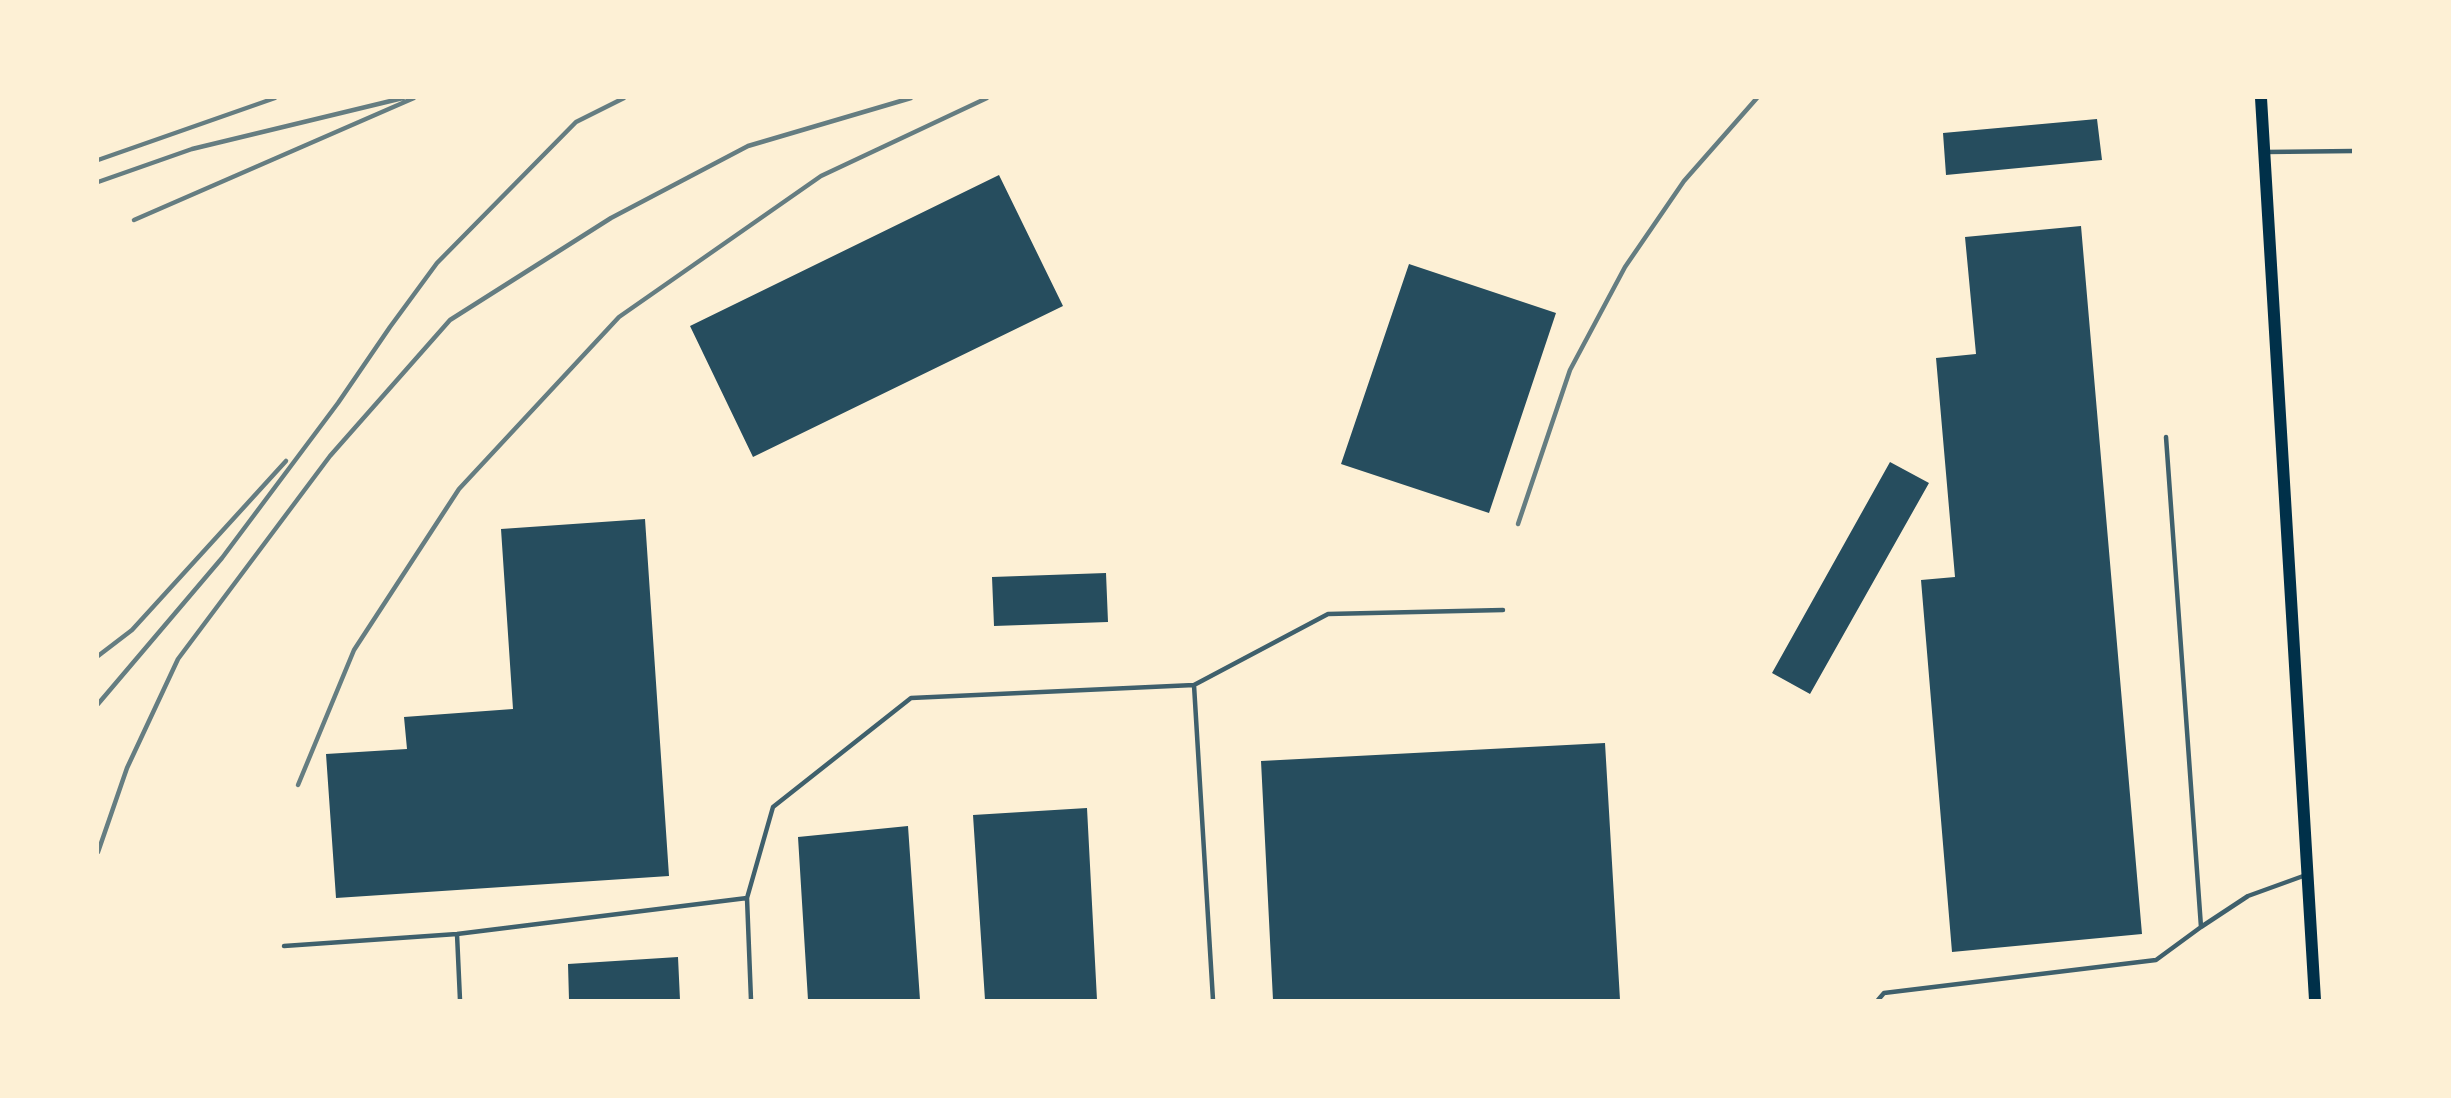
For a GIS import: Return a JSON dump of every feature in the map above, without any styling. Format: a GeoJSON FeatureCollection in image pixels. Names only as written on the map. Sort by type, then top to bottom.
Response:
{"type":"FeatureCollection","features":[{"type":"Feature","properties":{"kind":"main road"},"geometry":{"type":"LineString","coordinates":[[2261,98],[2315,1000]]}},
{"type":"Feature","properties":{"kind":"lane"},"geometry":{"type":"LineString","coordinates":[[2263,152],[2354,151]]}},
{"type":"Feature","properties":{"kind":"lane"},"geometry":{"type":"LineString","coordinates":[[2166,437],[2201,927]]}},
{"type":"Feature","properties":{"kind":"lane"},"geometry":{"type":"LineString","coordinates":[[751,1000],[747,898],[773,807],[911,698],[1194,685],[1328,614],[1503,610]]}},
{"type":"Feature","properties":{"kind":"lane"},"geometry":{"type":"LineString","coordinates":[[1194,685],[1213,1000]]}},
{"type":"Feature","properties":{"kind":"lane"},"geometry":{"type":"LineString","coordinates":[[1878,1000],[1884,993],[2156,960],[2248,896],[2307,875]]}},
{"type":"Feature","properties":{"kind":"lane"},"geometry":{"type":"LineString","coordinates":[[284,946],[457,934],[747,898]]}},
{"type":"Feature","properties":{"kind":"lane"},"geometry":{"type":"LineString","coordinates":[[457,934],[460,1000]]}},
{"type":"Feature","properties":{"kind":"building"},"geometry":{"type":"Polygon","coordinates":[[[2097,119],[2102,160],[1946,175],[1943,133],[2097,119]]]}},
{"type":"Feature","properties":{"kind":"building"},"geometry":{"type":"Polygon","coordinates":[[[999,175],[1063,306],[753,457],[690,326],[999,175]]]}},
{"type":"Feature","properties":{"kind":"building"},"geometry":{"type":"Polygon","coordinates":[[[2081,226],[2142,934],[1952,952],[1921,580],[1955,577],[1936,358],[1976,354],[1965,237],[2081,226]]]}},
{"type":"Feature","properties":{"kind":"building"},"geometry":{"type":"Polygon","coordinates":[[[1409,264],[1556,313],[1489,513],[1341,464],[1409,264]]]}},
{"type":"Feature","properties":{"kind":"building"},"geometry":{"type":"Polygon","coordinates":[[[1890,462],[1929,483],[1810,694],[1772,673],[1890,462]]]}},
{"type":"Feature","properties":{"kind":"building"},"geometry":{"type":"Polygon","coordinates":[[[645,519],[669,876],[336,898],[326,754],[407,749],[404,717],[513,709],[501,529],[645,519]]]}},
{"type":"Feature","properties":{"kind":"building"},"geometry":{"type":"Polygon","coordinates":[[[1106,573],[1108,622],[994,626],[992,577],[1106,573]]]}},
{"type":"Feature","properties":{"kind":"building"},"geometry":{"type":"Polygon","coordinates":[[[1605,743],[1620,1000],[1273,1000],[1261,761],[1605,743]]]}},
{"type":"Feature","properties":{"kind":"building"},"geometry":{"type":"Polygon","coordinates":[[[1087,808],[1097,1000],[985,1000],[973,815],[1087,808]]]}},
{"type":"Feature","properties":{"kind":"building"},"geometry":{"type":"Polygon","coordinates":[[[908,826],[920,1000],[808,1000],[798,837],[908,826]]]}},
{"type":"Feature","properties":{"kind":"building"},"geometry":{"type":"Polygon","coordinates":[[[678,957],[680,1000],[569,1000],[568,964],[678,957]]]}},
{"type":"Feature","properties":{"kind":"railway"},"geometry":{"type":"LineString","coordinates":[[98,160],[275,98]]}},
{"type":"Feature","properties":{"kind":"railway"},"geometry":{"type":"LineString","coordinates":[[98,182],[192,149],[403,98]]}},
{"type":"Feature","properties":{"kind":"railway"},"geometry":{"type":"LineString","coordinates":[[134,220],[414,98]]}},
{"type":"Feature","properties":{"kind":"railway"},"geometry":{"type":"LineString","coordinates":[[98,704],[222,558],[338,403],[437,263],[576,122],[624,98]]}},
{"type":"Feature","properties":{"kind":"railway"},"geometry":{"type":"LineString","coordinates":[[98,852],[127,768],[178,659],[330,456],[450,320],[611,218],[748,146],[911,98]]}},
{"type":"Feature","properties":{"kind":"railway"},"geometry":{"type":"LineString","coordinates":[[298,785],[354,650],[459,489],[619,317],[821,176],[987,98]]}},
{"type":"Feature","properties":{"kind":"railway"},"geometry":{"type":"LineString","coordinates":[[1518,524],[1570,370],[1625,267],[1684,181],[1757,98]]}},
{"type":"Feature","properties":{"kind":"railway"},"geometry":{"type":"LineString","coordinates":[[98,656],[132,630],[286,461]]}}]}
